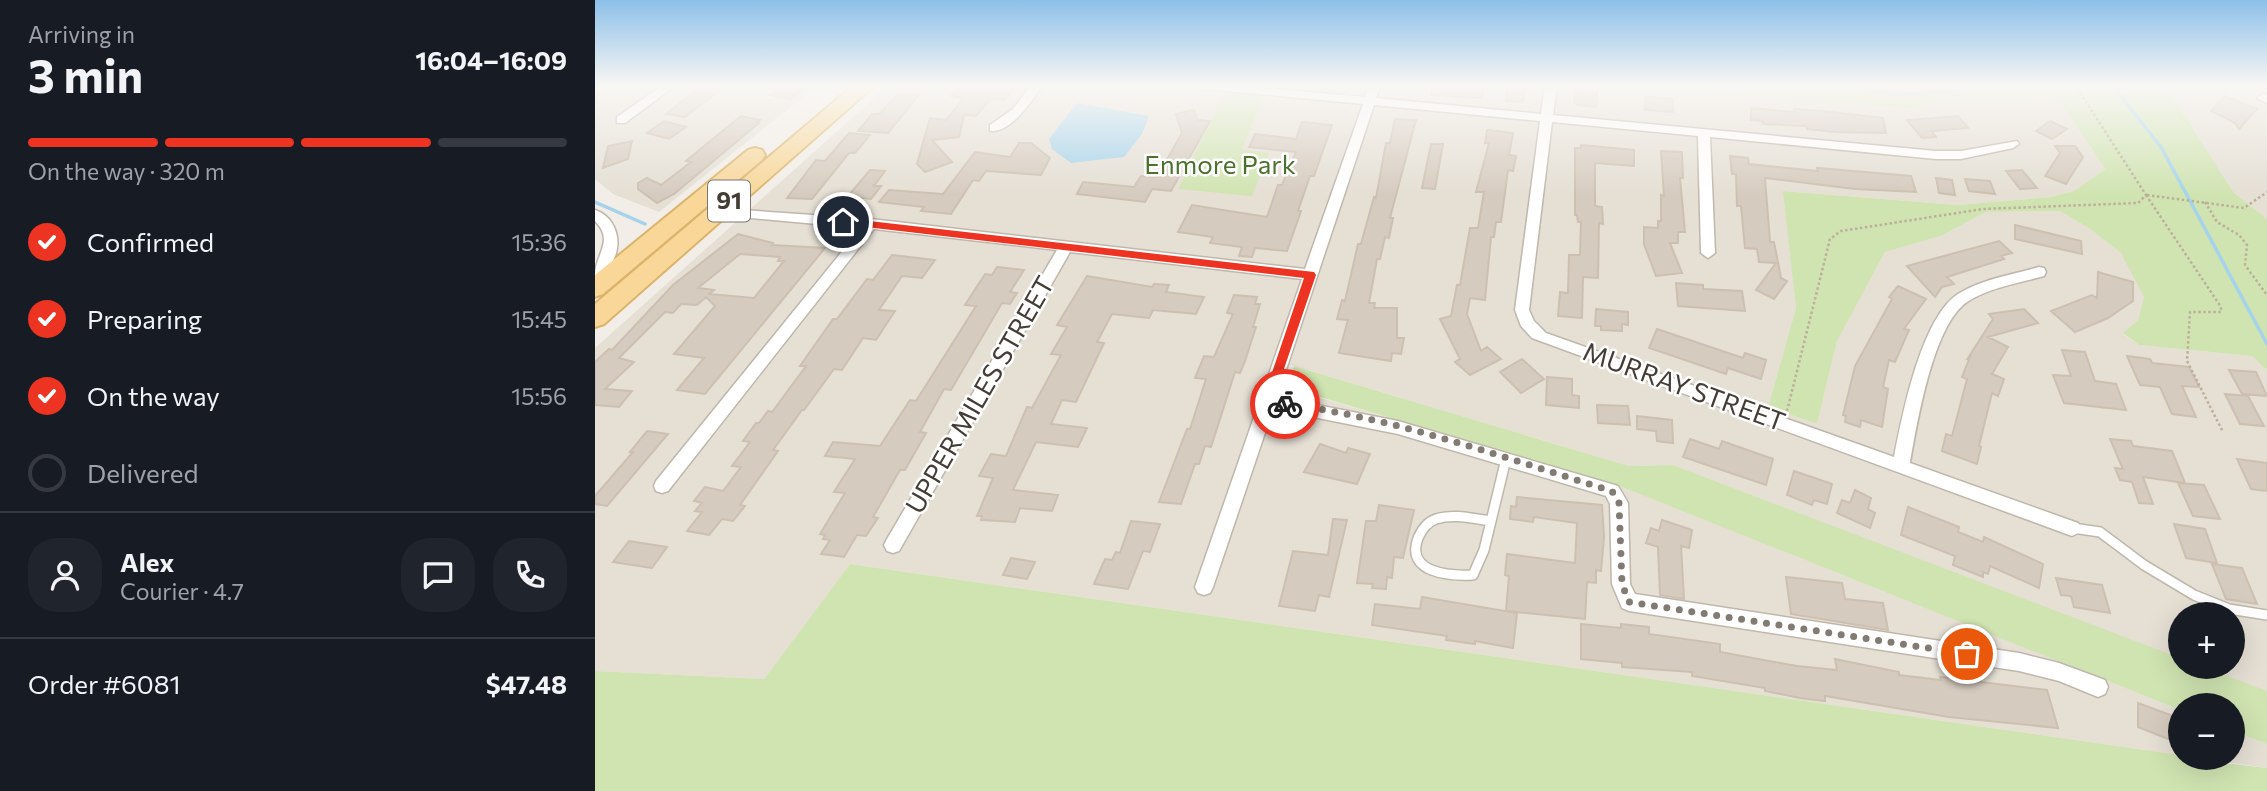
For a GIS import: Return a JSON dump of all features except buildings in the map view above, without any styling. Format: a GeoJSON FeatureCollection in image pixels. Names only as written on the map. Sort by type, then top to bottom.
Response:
{"type":"FeatureCollection","features":[{"type":"Feature","properties":{"kind":"main road","name":"91"},"geometry":{"type":"LineString","coordinates":[[595,288],[795,122]]}},
{"type":"Feature","properties":{"kind":"main road","name":"91"},"geometry":{"type":"LineString","coordinates":[[595,318],[822,122]]}},
{"type":"Feature","properties":{"kind":"street"},"geometry":{"type":"LineString","coordinates":[[994,128],[1003,122]]}},
{"type":"Feature","properties":{"kind":"street"},"geometry":{"type":"LineString","coordinates":[[1204,587],[1362,122]]}},
{"type":"Feature","properties":{"kind":"street","name":"MURRAY STREET"},"geometry":{"type":"LineString","coordinates":[[1546,122],[1522,310],[1524,321],[1541,337],[2072,528]]}},
{"type":"Feature","properties":{"kind":"street"},"geometry":{"type":"LineString","coordinates":[[1591,122],[1936,155],[1961,155],[2013,144]]}},
{"type":"Feature","properties":{"kind":"street"},"geometry":{"type":"LineString","coordinates":[[1704,132],[1708,253]]}},
{"type":"Feature","properties":{"kind":"street"},"geometry":{"type":"LineString","coordinates":[[718,211],[871,224],[1311,275]]}},
{"type":"Feature","properties":{"kind":"street"},"geometry":{"type":"LineString","coordinates":[[595,214],[609,226],[613,240],[607,257],[595,271]]}},
{"type":"Feature","properties":{"kind":"street"},"geometry":{"type":"LineString","coordinates":[[662,486],[871,224]]}},
{"type":"Feature","properties":{"kind":"street","name":"UPPER MILES STREET"},"geometry":{"type":"LineString","coordinates":[[893,545],[1066,246]]}},
{"type":"Feature","properties":{"kind":"street"},"geometry":{"type":"LineString","coordinates":[[1901,465],[1914,399],[1944,317],[1955,303],[1968,295],[2039,272]]}},
{"type":"Feature","properties":{"kind":"street"},"geometry":{"type":"LineString","coordinates":[[1267,402],[1356,416],[1612,491],[1619,503],[1622,584],[1629,602],[2019,662],[2059,672],[2098,687]]}},
{"type":"Feature","properties":{"kind":"lane"},"geometry":{"type":"LineString","coordinates":[[1491,521],[1462,517],[1436,519],[1424,527],[1415,544],[1417,559],[1426,570],[1443,575],[1473,575],[1482,558],[1491,521],[1506,459]]}},
{"type":"Feature","properties":{"kind":"lane"},"geometry":{"type":"LineString","coordinates":[[2072,528],[2100,531],[2144,565],[2194,595],[2229,609],[2267,615]]}},
{"type":"Feature","properties":{"kind":"path"},"geometry":{"type":"LineString","coordinates":[[2099,122],[2221,307],[2221,312],[2190,312],[2187,361],[2223,432]]}},
{"type":"Feature","properties":{"kind":"path"},"geometry":{"type":"LineString","coordinates":[[2146,195],[2244,208],[2267,192]]}},
{"type":"Feature","properties":{"kind":"path"},"geometry":{"type":"LineString","coordinates":[[1784,423],[1830,239],[1840,231],[1983,208],[2138,203],[2146,195]]}},
{"type":"Feature","properties":{"kind":"path"},"geometry":{"type":"LineString","coordinates":[[2204,202],[2217,222],[2239,235],[2247,245],[2245,265],[2267,295]]}},
{"type":"Feature","properties":{"kind":"shaded area"},"geometry":{"type":"Polygon","coordinates":[[[595,122],[772,122],[659,212],[613,194],[595,179],[595,122]]]}},
{"type":"Feature","properties":{"kind":"shaded area"},"geometry":{"type":"Polygon","coordinates":[[[848,122],[2074,122],[2105,169],[2074,191],[2050,197],[1958,205],[1784,191],[1796,308],[1768,407],[1817,424],[1837,340],[1885,252],[1941,236],[1986,212],[2060,211],[2090,229],[2121,253],[2135,275],[2144,297],[2138,320],[2123,334],[2139,345],[2252,356],[2267,370],[2267,692],[2232,679],[2245,679],[2245,602],[2168,602],[2168,654],[1673,465],[1629,466],[1281,362],[1274,384],[1627,489],[2168,705],[2168,753],[850,564],[764,679],[595,671],[595,348],[848,122]]]}},
{"type":"Feature","properties":{"kind":"shaded area"},"geometry":{"type":"Polygon","coordinates":[[[2189,122],[2267,122],[2267,219],[2234,193],[2189,122]]]}},
{"type":"Feature","properties":{"kind":"shaded area"},"geometry":{"type":"Polygon","coordinates":[[[2245,736],[2267,744],[2267,768],[2245,765],[2245,736]]]}},
{"type":"Feature","properties":{"kind":"green space","name":"Enmore Park"},"geometry":{"type":"Polygon","coordinates":[[[1211,122],[1253,122],[1242,149],[1269,153],[1252,196],[1178,189],[1211,122]]]}},
{"type":"Feature","properties":{"kind":"green space"},"geometry":{"type":"Polygon","coordinates":[[[2074,122],[2189,122],[2234,193],[2267,219],[2267,370],[2252,356],[2139,345],[2123,333],[2138,320],[2144,297],[2121,253],[2090,229],[2060,211],[1986,212],[1941,236],[1885,252],[1837,341],[1817,424],[1768,407],[1796,308],[1783,191],[1958,205],[2050,197],[2074,191],[2105,169],[2074,122]]]}},
{"type":"Feature","properties":{"kind":"green space"},"geometry":{"type":"Polygon","coordinates":[[[1294,366],[1629,466],[1673,465],[2168,653],[2168,679],[2235,679],[2267,691],[2267,744],[2245,736],[2245,693],[2168,693],[2168,705],[1627,489],[1287,387],[1294,366]]]}},
{"type":"Feature","properties":{"kind":"green space"},"geometry":{"type":"Polygon","coordinates":[[[850,564],[2168,753],[2168,770],[2245,770],[2245,765],[2267,768],[2267,791],[595,791],[595,671],[764,679],[850,564]]]}},
{"type":"Feature","properties":{"kind":"water"},"geometry":{"type":"Polygon","coordinates":[[[1062,122],[1147,122],[1142,134],[1124,157],[1071,163],[1052,149],[1049,139],[1062,122]]]}},
{"type":"Feature","properties":{"kind":"waterway"},"geometry":{"type":"LineString","coordinates":[[2141,122],[2161,147],[2267,344]]}},
{"type":"Feature","properties":{"kind":"waterway"},"geometry":{"type":"LineString","coordinates":[[595,202],[645,224]]}},
{"type":"Feature","properties":{"kind":"way so far"},"geometry":{"type":"LineString","coordinates":[[1285,404],[1337,412],[1414,431],[1612,491],[1619,503],[1622,584],[1629,602],[1967,654]]}},
{"type":"Feature","properties":{"kind":"route"},"geometry":{"type":"LineString","coordinates":[[843,222],[1311,275],[1267,402],[1285,404]]}}]}
